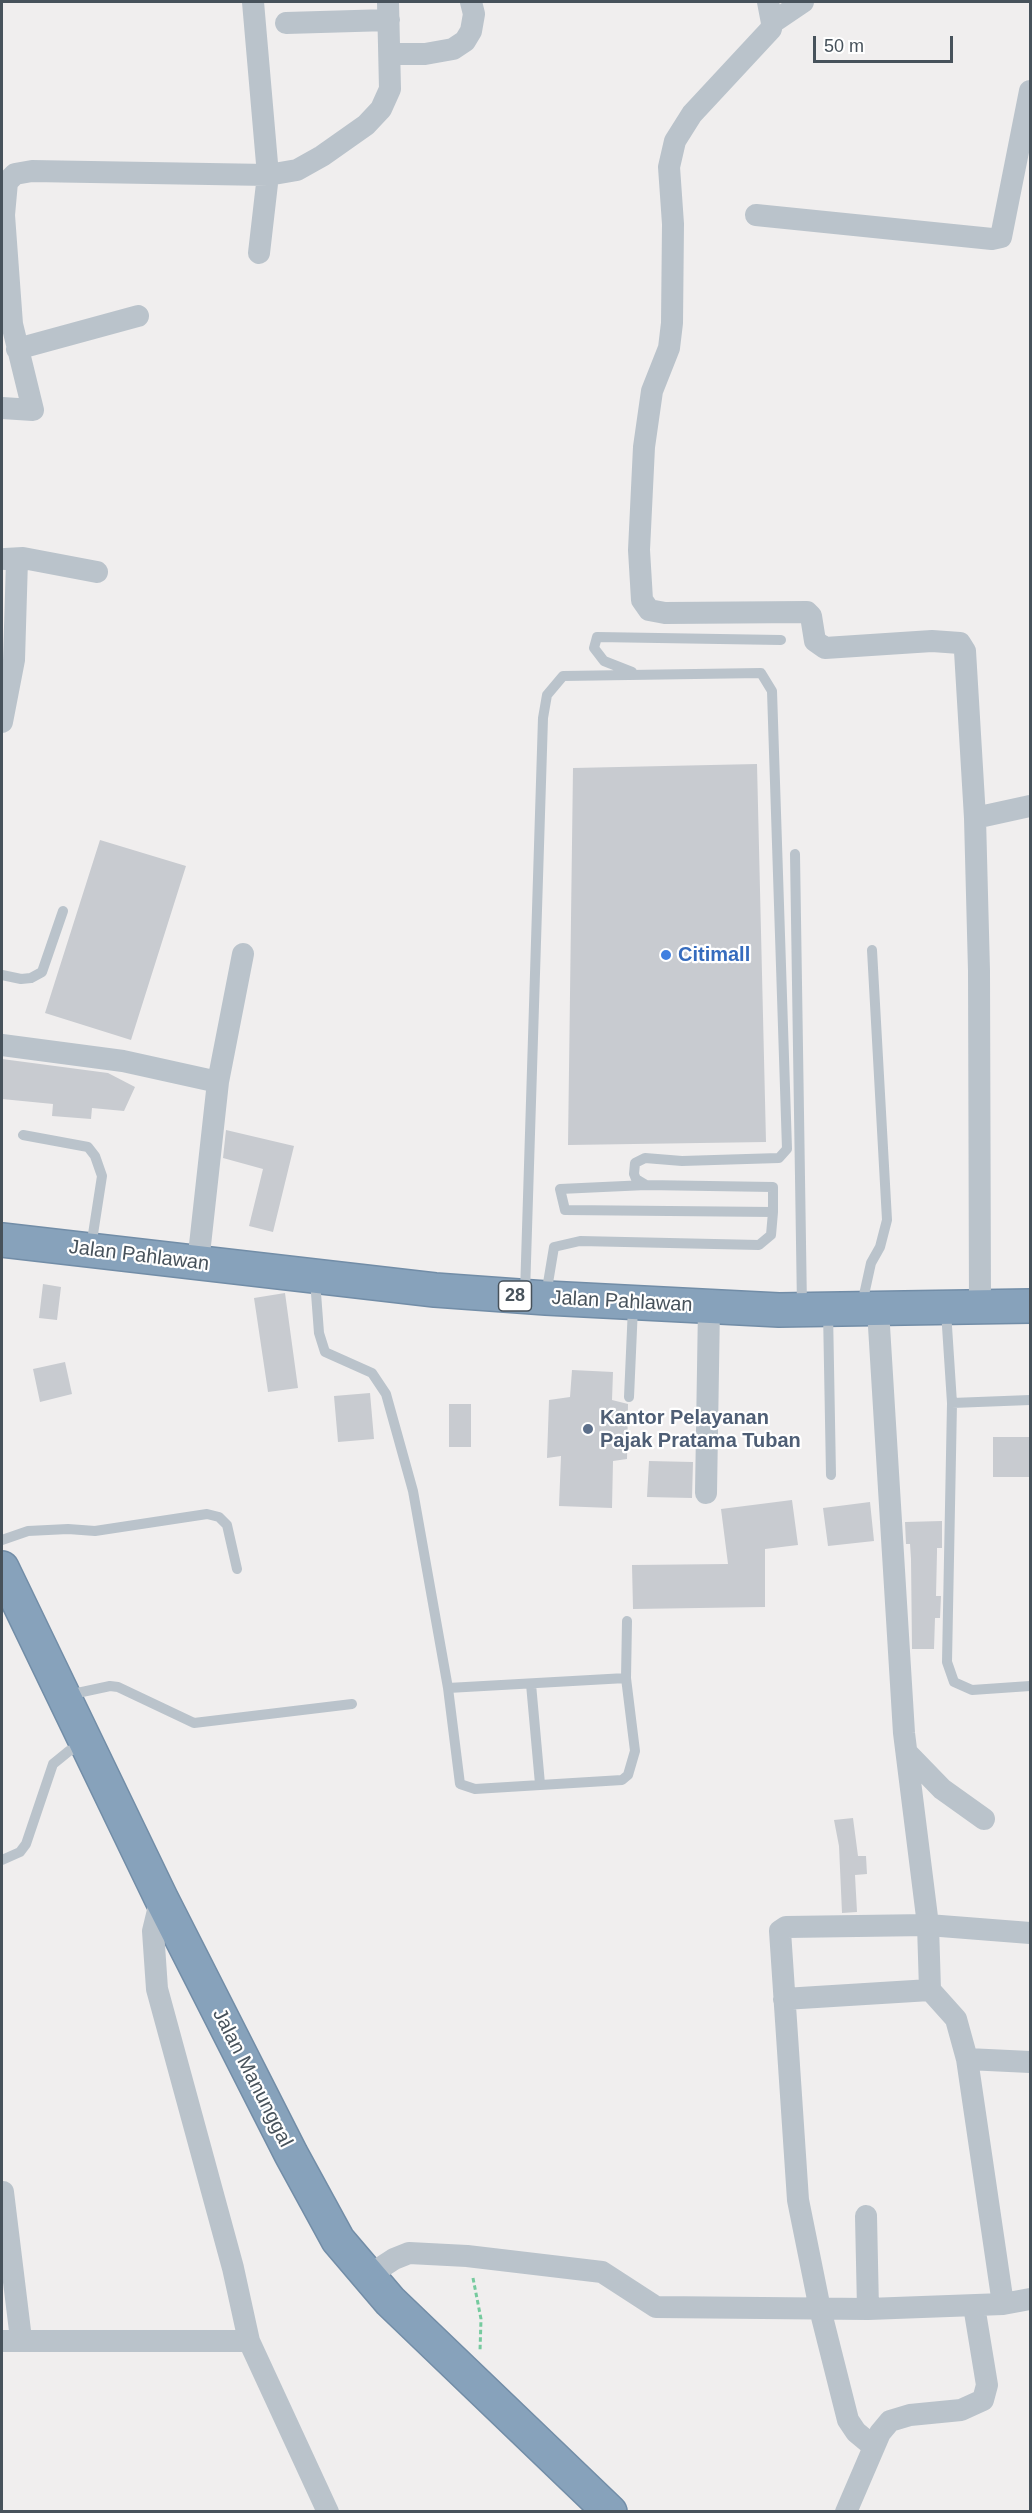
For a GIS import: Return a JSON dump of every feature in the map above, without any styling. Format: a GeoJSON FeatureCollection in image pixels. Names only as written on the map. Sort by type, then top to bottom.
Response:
{"type":"FeatureCollection","features":[{"type":"Feature","properties":{"kind":"highway","name":"Jalan Pahlawan"},"geometry":{"type":"LineString","coordinates":[[2,1240],[315,1276],[536,1298],[815,1311],[1030,1306]]}},
{"type":"Feature","properties":{"kind":"highway","name":"Jalan Manunggal"},"geometry":{"type":"LineString","coordinates":[[2,1568],[11,1612],[62,1696],[161,1898],[324,2217],[338,2240],[368,2276],[479,2388],[610,2511]]}},
{"type":"Feature","properties":{"kind":"street"},"geometry":{"type":"LineString","coordinates":[[253,2],[268,175],[260,253]]}},
{"type":"Feature","properties":{"kind":"street"},"geometry":{"type":"LineString","coordinates":[[390,54],[425,54],[453,49],[465,41],[471,31],[474,14],[471,2]]}},
{"type":"Feature","properties":{"kind":"street"},"geometry":{"type":"LineString","coordinates":[[803,2],[770,12],[771,29],[693,114],[675,141],[669,167],[673,224],[672,323],[669,348],[652,391],[644,447],[639,550],[642,600],[649,610],[665,613],[807,612],[812,616],[815,641],[825,648],[932,641],[960,643],[966,656],[975,818],[979,971],[980,1307]]}},
{"type":"Feature","properties":{"kind":"street"},"geometry":{"type":"LineString","coordinates":[[2,408],[33,410],[12,324],[4,215],[7,182],[15,174],[65,171],[268,175],[297,170],[322,156],[366,125],[381,109],[390,89],[389,11],[286,23]]}},
{"type":"Feature","properties":{"kind":"street"},"geometry":{"type":"LineString","coordinates":[[756,214],[992,239],[1001,237],[1030,91]]}},
{"type":"Feature","properties":{"kind":"street"},"geometry":{"type":"LineString","coordinates":[[17,349],[138,316]]}},
{"type":"Feature","properties":{"kind":"street"},"geometry":{"type":"LineString","coordinates":[[2,722],[14,660],[9,559],[23,558],[98,572]]}},
{"type":"Feature","properties":{"kind":"street"},"geometry":{"type":"LineString","coordinates":[[975,818],[1030,806]]}},
{"type":"Feature","properties":{"kind":"street"},"geometry":{"type":"LineString","coordinates":[[198,1263],[218,1082],[243,954]]}},
{"type":"Feature","properties":{"kind":"street"},"geometry":{"type":"LineString","coordinates":[[2,1045],[123,1060],[218,1082]]}},
{"type":"Feature","properties":{"kind":"street"},"geometry":{"type":"LineString","coordinates":[[706,1493],[709,1307]]}},
{"type":"Feature","properties":{"kind":"street"},"geometry":{"type":"LineString","coordinates":[[869,1310],[904,1733],[909,1754],[928,1925],[930,1990],[956,2019],[967,2059],[1003,2304]]}},
{"type":"Feature","properties":{"kind":"street"},"geometry":{"type":"LineString","coordinates":[[909,1754],[942,1789],[984,1819]]}},
{"type":"Feature","properties":{"kind":"street"},"geometry":{"type":"LineString","coordinates":[[161,1898],[153,1931],[157,1989],[233,2268],[249,2341],[328,2511]]}},
{"type":"Feature","properties":{"kind":"street"},"geometry":{"type":"LineString","coordinates":[[874,2447],[856,2432],[849,2420],[820,2308],[798,2200],[784,1999],[782,1928],[928,1925],[1030,1933]]}},
{"type":"Feature","properties":{"kind":"street"},"geometry":{"type":"LineString","coordinates":[[784,1999],[930,1990]]}},
{"type":"Feature","properties":{"kind":"street"},"geometry":{"type":"LineString","coordinates":[[967,2059],[1030,2062]]}},
{"type":"Feature","properties":{"kind":"street"},"geometry":{"type":"LineString","coordinates":[[3,2192],[11,2340],[249,2341]]}},
{"type":"Feature","properties":{"kind":"street"},"geometry":{"type":"LineString","coordinates":[[866,2216],[868,2309]]}},
{"type":"Feature","properties":{"kind":"street"},"geometry":{"type":"LineString","coordinates":[[368,2276],[394,2259],[409,2253],[467,2256],[602,2272],[656,2307],[868,2309],[974,2307],[1030,2299]]}},
{"type":"Feature","properties":{"kind":"street"},"geometry":{"type":"LineString","coordinates":[[846,2511],[880,2433],[890,2421],[898,2417],[961,2410],[983,2400],[987,2385],[974,2307]]}},
{"type":"Feature","properties":{"kind":"lane"},"geometry":{"type":"LineString","coordinates":[[641,675],[604,662],[594,648],[597,638],[781,640]]}},
{"type":"Feature","properties":{"kind":"lane"},"geometry":{"type":"LineString","coordinates":[[536,1298],[543,718],[547,695],[563,676],[761,673],[772,691],[787,1149],[779,1158]]}},
{"type":"Feature","properties":{"kind":"lane"},"geometry":{"type":"LineString","coordinates":[[795,854],[800,1162],[831,1475]]}},
{"type":"Feature","properties":{"kind":"lane"},"geometry":{"type":"LineString","coordinates":[[2,975],[31,978],[42,972],[63,911]]}},
{"type":"Feature","properties":{"kind":"lane"},"geometry":{"type":"LineString","coordinates":[[869,1310],[871,1263],[880,1247],[887,1220],[872,950]]}},
{"type":"Feature","properties":{"kind":"lane"},"geometry":{"type":"LineString","coordinates":[[23,1135],[88,1147],[95,1156],[102,1176],[91,1250]]}},
{"type":"Feature","properties":{"kind":"lane"},"geometry":{"type":"LineString","coordinates":[[646,1185],[636,1179],[634,1174],[635,1163],[645,1158],[682,1161],[779,1158],[800,1162]]}},
{"type":"Feature","properties":{"kind":"lane"},"geometry":{"type":"LineString","coordinates":[[536,1298],[554,1247],[580,1241],[759,1245],[771,1236],[773,1212],[773,1187],[646,1185],[560,1189],[565,1210],[773,1212]]}},
{"type":"Feature","properties":{"kind":"lane"},"geometry":{"type":"LineString","coordinates":[[315,1276],[319,1333],[325,1352],[372,1373],[386,1394],[413,1491],[448,1688],[460,1784],[475,1789],[622,1780],[628,1775],[635,1759],[635,1751],[626,1678],[627,1621]]}},
{"type":"Feature","properties":{"kind":"lane"},"geometry":{"type":"LineString","coordinates":[[629,1396],[634,1304]]}},
{"type":"Feature","properties":{"kind":"lane"},"geometry":{"type":"LineString","coordinates":[[946,1308],[951,1403],[947,1662],[954,1682],[972,1690],[1030,1686]]}},
{"type":"Feature","properties":{"kind":"lane"},"geometry":{"type":"LineString","coordinates":[[951,1403],[1030,1400]]}},
{"type":"Feature","properties":{"kind":"lane"},"geometry":{"type":"LineString","coordinates":[[2,1540],[28,1531],[68,1529],[95,1531],[207,1514],[219,1517],[227,1526],[237,1569]]}},
{"type":"Feature","properties":{"kind":"lane"},"geometry":{"type":"LineString","coordinates":[[448,1688],[626,1678]]}},
{"type":"Feature","properties":{"kind":"lane"},"geometry":{"type":"LineString","coordinates":[[531,1684],[540,1784]]}},
{"type":"Feature","properties":{"kind":"lane"},"geometry":{"type":"LineString","coordinates":[[62,1696],[110,1686],[118,1687],[194,1723],[352,1704]]}},
{"type":"Feature","properties":{"kind":"lane"},"geometry":{"type":"LineString","coordinates":[[2,1860],[20,1852],[26,1844],[53,1764],[61,1756],[85,1745]]}},
{"type":"Feature","properties":{"kind":"path"},"geometry":{"type":"LineString","coordinates":[[467,2256],[478,2293],[480,2310],[479,2388]]}},
{"type":"Feature","properties":{"kind":"building","name":"Citimall"},"geometry":{"type":"Polygon","coordinates":[[[757,764],[766,1142],[568,1145],[573,768],[757,764]]]}},
{"type":"Feature","properties":{"kind":"building"},"geometry":{"type":"Polygon","coordinates":[[[100,840],[186,866],[131,1040],[45,1013],[100,840]]]}},
{"type":"Feature","properties":{"kind":"building"},"geometry":{"type":"Polygon","coordinates":[[[2,1059],[108,1073],[135,1087],[124,1111],[92,1108],[91,1119],[52,1116],[53,1104],[2,1099],[2,1059]]]}},
{"type":"Feature","properties":{"kind":"building"},"geometry":{"type":"Polygon","coordinates":[[[226,1130],[294,1146],[273,1232],[249,1226],[263,1169],[223,1158],[226,1130]]]}},
{"type":"Feature","properties":{"kind":"building"},"geometry":{"type":"Polygon","coordinates":[[[43,1284],[61,1287],[57,1320],[39,1318],[43,1284]]]}},
{"type":"Feature","properties":{"kind":"building"},"geometry":{"type":"Polygon","coordinates":[[[285,1293],[298,1388],[268,1392],[254,1298],[285,1293]]]}},
{"type":"Feature","properties":{"kind":"building"},"geometry":{"type":"Polygon","coordinates":[[[65,1362],[72,1394],[40,1402],[33,1369],[65,1362]]]}},
{"type":"Feature","properties":{"kind":"building","name":"Kantor Pelayanan Pajak Pratama Tuban"},"geometry":{"type":"Polygon","coordinates":[[[572,1370],[613,1372],[612,1400],[628,1404],[627,1459],[613,1461],[612,1508],[559,1506],[561,1456],[547,1458],[549,1400],[570,1397],[572,1370]]]}},
{"type":"Feature","properties":{"kind":"building"},"geometry":{"type":"Polygon","coordinates":[[[370,1393],[374,1439],[338,1442],[334,1396],[370,1393]]]}},
{"type":"Feature","properties":{"kind":"building"},"geometry":{"type":"Polygon","coordinates":[[[449,1404],[471,1404],[471,1447],[449,1447],[449,1404]]]}},
{"type":"Feature","properties":{"kind":"building"},"geometry":{"type":"Polygon","coordinates":[[[993,1437],[1030,1437],[1030,1477],[993,1477],[993,1437]]]}},
{"type":"Feature","properties":{"kind":"building"},"geometry":{"type":"Polygon","coordinates":[[[649,1461],[693,1462],[692,1498],[647,1497],[649,1461]]]}},
{"type":"Feature","properties":{"kind":"building"},"geometry":{"type":"Polygon","coordinates":[[[792,1500],[798,1545],[765,1549],[765,1607],[633,1609],[632,1565],[728,1564],[721,1509],[792,1500]]]}},
{"type":"Feature","properties":{"kind":"building"},"geometry":{"type":"Polygon","coordinates":[[[870,1502],[874,1541],[828,1546],[823,1508],[870,1502]]]}},
{"type":"Feature","properties":{"kind":"building"},"geometry":{"type":"Polygon","coordinates":[[[942,1521],[942,1548],[937,1548],[936,1596],[941,1596],[940,1618],[935,1618],[934,1649],[912,1649],[911,1559],[910,1544],[906,1544],[905,1522],[942,1521]]]}},
{"type":"Feature","properties":{"kind":"building"},"geometry":{"type":"Polygon","coordinates":[[[853,1818],[858,1856],[866,1856],[867,1874],[855,1875],[857,1912],[842,1913],[839,1846],[834,1820],[853,1818]]]}},
{"type":"Feature","properties":{"kind":"place","name":"Citimall"},"geometry":{"type":"Point","coordinates":[666,955]}},
{"type":"Feature","properties":{"kind":"place","name":"Kantor Pelayanan Pajak Pratama Tuban"},"geometry":{"type":"Point","coordinates":[588,1429]}}]}
